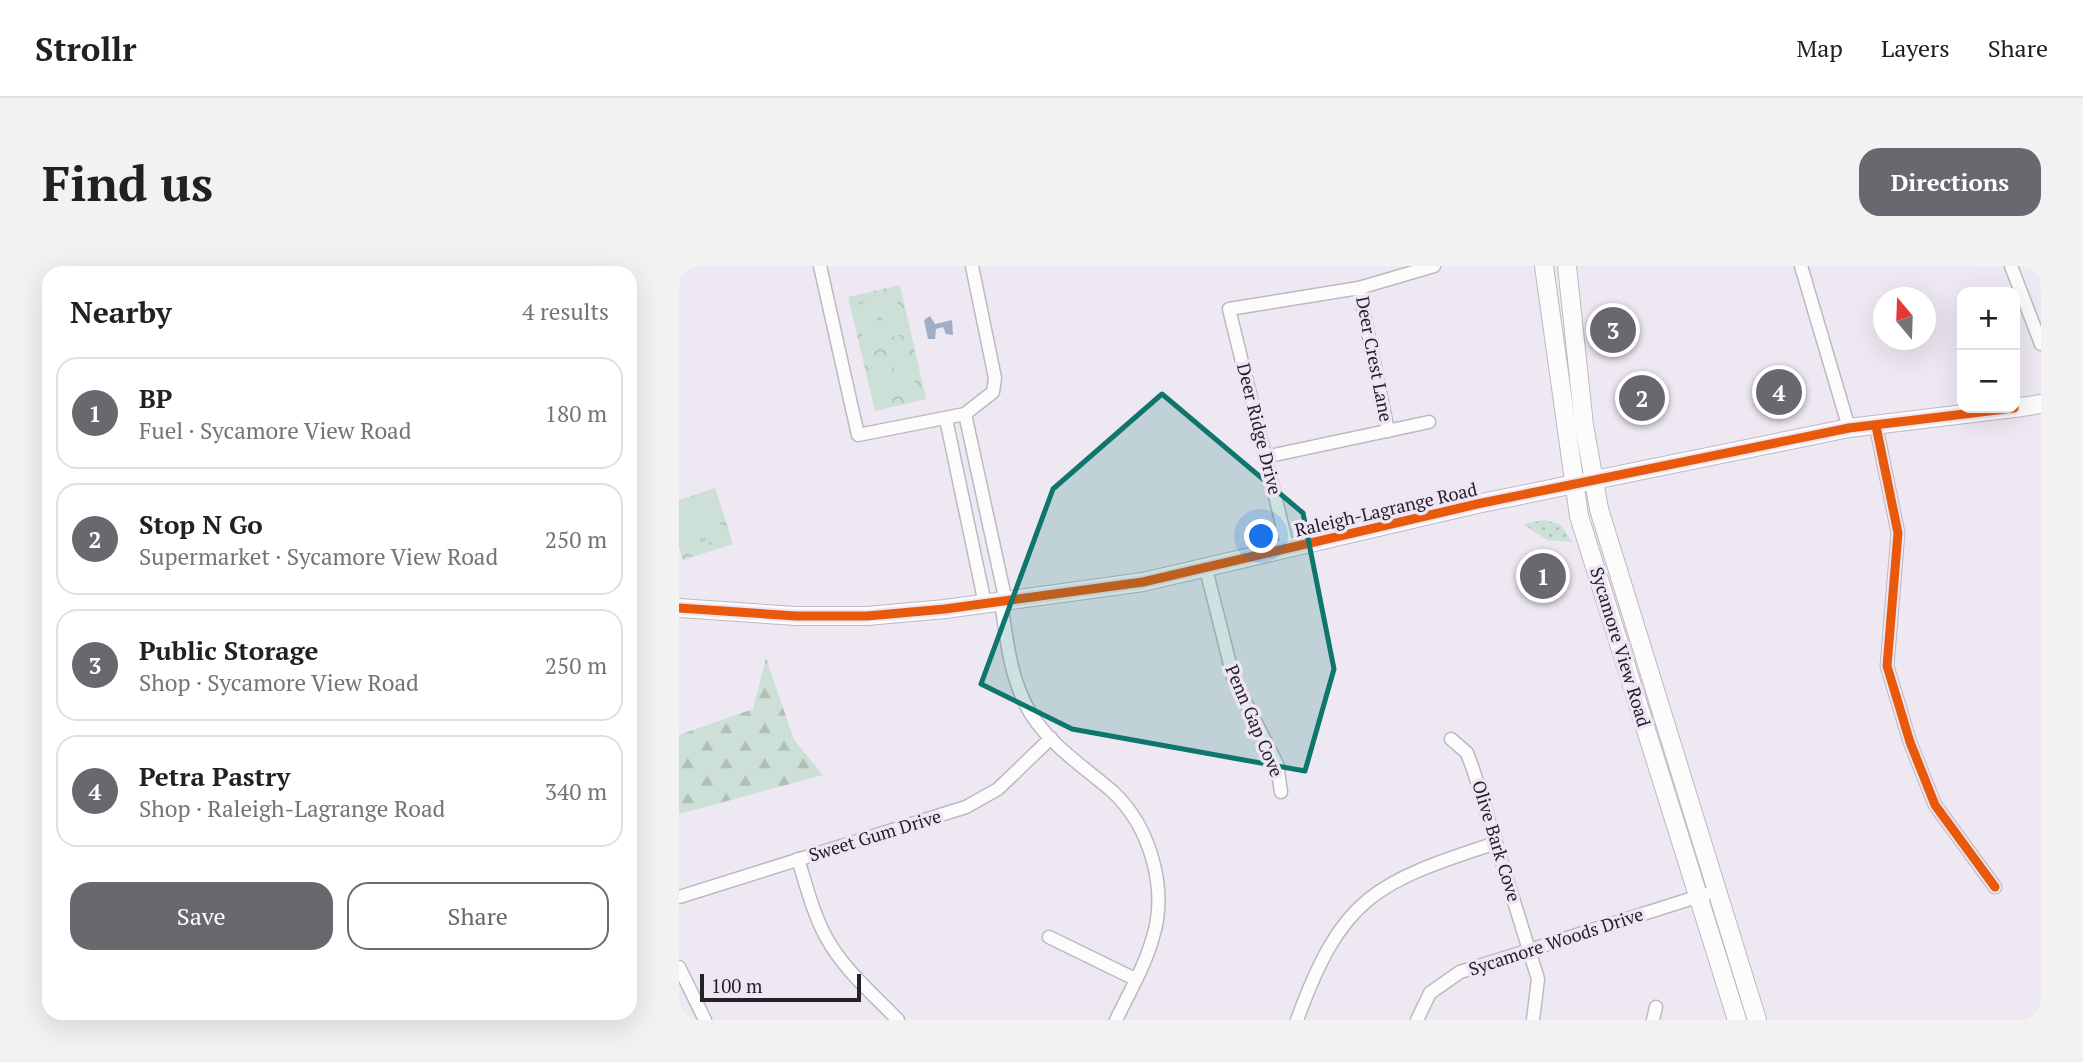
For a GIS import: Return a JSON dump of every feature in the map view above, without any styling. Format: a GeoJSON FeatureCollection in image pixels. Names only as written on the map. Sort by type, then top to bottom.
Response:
{"type":"FeatureCollection","features":[{"type":"Feature","properties":{"kind":"main road","name":"Sycamore View Road"},"geometry":{"type":"LineString","coordinates":[[1544,266],[1548,312],[1579,516],[1737,1020]]}},
{"type":"Feature","properties":{"kind":"main road","name":"Sycamore View Road"},"geometry":{"type":"LineString","coordinates":[[1567,266],[1580,387],[1599,509],[1756,1020]]}},
{"type":"Feature","properties":{"kind":"main road"},"geometry":{"type":"LineString","coordinates":[[1548,312],[1571,308]]}},
{"type":"Feature","properties":{"kind":"main road"},"geometry":{"type":"LineString","coordinates":[[1560,390],[1580,387]]}},
{"type":"Feature","properties":{"kind":"main road","name":"Raleigh-Lagrange Road"},"geometry":{"type":"LineString","coordinates":[[2020,407],[2041,404]]}},
{"type":"Feature","properties":{"kind":"main road","name":"Raleigh-Lagrange Road"},"geometry":{"type":"LineString","coordinates":[[679,608],[823,616],[907,613],[1143,582],[1460,508],[1849,428],[1976,413]]}},
{"type":"Feature","properties":{"kind":"street"},"geometry":{"type":"LineString","coordinates":[[820,266],[858,435],[965,414],[993,392],[995,378],[972,266]]}},
{"type":"Feature","properties":{"kind":"street"},"geometry":{"type":"LineString","coordinates":[[1359,288],[1434,266]]}},
{"type":"Feature","properties":{"kind":"street"},"geometry":{"type":"LineString","coordinates":[[1801,266],[1849,428]]}},
{"type":"Feature","properties":{"kind":"street"},"geometry":{"type":"LineString","coordinates":[[2011,266],[2041,344]]}},
{"type":"Feature","properties":{"kind":"street","name":"Deer Ridge Drive"},"geometry":{"type":"LineString","coordinates":[[1288,550],[1229,309],[1359,288]]}},
{"type":"Feature","properties":{"kind":"street","name":"Deer Crest Lane"},"geometry":{"type":"LineString","coordinates":[[1359,288],[1388,431]]}},
{"type":"Feature","properties":{"kind":"street"},"geometry":{"type":"LineString","coordinates":[[965,414],[984,504],[997,603]]}},
{"type":"Feature","properties":{"kind":"street"},"geometry":{"type":"LineString","coordinates":[[946,419],[967,508],[997,603],[1016,683],[1032,715],[1051,738],[1120,800],[1137,823],[1148,847],[1158,888],[1153,938],[1116,1020]]}},
{"type":"Feature","properties":{"kind":"street"},"geometry":{"type":"LineString","coordinates":[[1265,457],[1429,422]]}},
{"type":"Feature","properties":{"kind":"street"},"geometry":{"type":"LineString","coordinates":[[1876,426],[1898,533],[1888,666],[1910,742],[1935,806],[1995,887]]}},
{"type":"Feature","properties":{"kind":"street"},"geometry":{"type":"LineString","coordinates":[[967,508],[984,504]]}},
{"type":"Feature","properties":{"kind":"street","name":"Penn Gap Cove"},"geometry":{"type":"LineString","coordinates":[[1206,569],[1231,669],[1277,764],[1281,792]]}},
{"type":"Feature","properties":{"kind":"street","name":"Sweet Gum Drive"},"geometry":{"type":"LineString","coordinates":[[679,897],[976,803],[1006,782],[1051,738]]}},
{"type":"Feature","properties":{"kind":"street","name":"Olive Bark Cove"},"geometry":{"type":"LineString","coordinates":[[1451,739],[1467,753],[1530,950],[1539,985],[1533,1020]]}},
{"type":"Feature","properties":{"kind":"street"},"geometry":{"type":"LineString","coordinates":[[1297,1020],[1325,952],[1342,926],[1369,898],[1416,869],[1496,844]]}},
{"type":"Feature","properties":{"kind":"street"},"geometry":{"type":"LineString","coordinates":[[797,859],[816,914],[831,945],[847,967],[898,1020]]}},
{"type":"Feature","properties":{"kind":"street","name":"Sycamore Woods Drive"},"geometry":{"type":"LineString","coordinates":[[1417,1020],[1430,993],[1449,978],[1716,890]]}},
{"type":"Feature","properties":{"kind":"street"},"geometry":{"type":"LineString","coordinates":[[1049,937],[1135,979]]}},
{"type":"Feature","properties":{"kind":"street"},"geometry":{"type":"LineString","coordinates":[[679,967],[705,1020]]}},
{"type":"Feature","properties":{"kind":"highlighted area"},"geometry":{"type":"Polygon","coordinates":[[[1162,394],[1303,513],[1334,669],[1305,771],[1072,729],[981,684],[1053,489],[1162,394]]]}},
{"type":"Feature","properties":{"kind":"green space"},"geometry":{"type":"Polygon","coordinates":[[[900,285],[926,399],[875,411],[848,297],[900,285]]]}},
{"type":"Feature","properties":{"kind":"green space"},"geometry":{"type":"Polygon","coordinates":[[[896,296],[905,334],[887,338],[878,300],[896,296]]]}},
{"type":"Feature","properties":{"kind":"green space"},"geometry":{"type":"Polygon","coordinates":[[[873,301],[882,339],[864,343],[856,305],[873,301]]]}},
{"type":"Feature","properties":{"kind":"green space"},"geometry":{"type":"Polygon","coordinates":[[[908,353],[917,391],[900,395],[891,357],[908,353]]]}},
{"type":"Feature","properties":{"kind":"green space"},"geometry":{"type":"Polygon","coordinates":[[[885,359],[894,396],[877,400],[868,363],[885,359]]]}},
{"type":"Feature","properties":{"kind":"green space"},"geometry":{"type":"Polygon","coordinates":[[[715,488],[733,544],[683,560],[679,547],[679,500],[715,488]]]}},
{"type":"Feature","properties":{"kind":"green space"},"geometry":{"type":"Polygon","coordinates":[[[713,500],[725,538],[707,543],[695,506],[713,500]]]}},
{"type":"Feature","properties":{"kind":"green space"},"geometry":{"type":"Polygon","coordinates":[[[690,508],[702,545],[685,551],[679,532],[679,512],[690,508]]]}},
{"type":"Feature","properties":{"kind":"green space"},"geometry":{"type":"Polygon","coordinates":[[[1545,520],[1561,525],[1572,542],[1547,540],[1523,524],[1545,520]]]}},
{"type":"Feature","properties":{"kind":"green space"},"geometry":{"type":"Polygon","coordinates":[[[766,658],[794,740],[823,775],[679,814],[679,735],[753,709],[766,658]]]}},
{"type":"Feature","properties":{"kind":"water"},"geometry":{"type":"Polygon","coordinates":[[[930,316],[935,324],[952,320],[953,335],[946,334],[943,327],[936,329],[935,339],[928,339],[924,320],[930,316]]]}},
{"type":"Feature","properties":{"kind":"cycle path"},"geometry":{"type":"LineString","coordinates":[[679,608],[796,616],[867,616],[945,609],[1143,582],[1477,504],[1849,428],[1973,413]]}},
{"type":"Feature","properties":{"kind":"cycle path"},"geometry":{"type":"LineString","coordinates":[[1876,426],[1898,533],[1887,666],[1910,742],[1935,805],[1995,887]]}},
{"type":"Feature","properties":{"kind":"place","name":"Public Storage"},"geometry":{"type":"Point","coordinates":[1613,330]}},
{"type":"Feature","properties":{"kind":"place","name":"Petra Pastry"},"geometry":{"type":"Point","coordinates":[1779,392]}},
{"type":"Feature","properties":{"kind":"place","name":"Stop N Go"},"geometry":{"type":"Point","coordinates":[1642,398]}},
{"type":"Feature","properties":{"kind":"place","name":"BP"},"geometry":{"type":"Point","coordinates":[1543,576]}}]}
